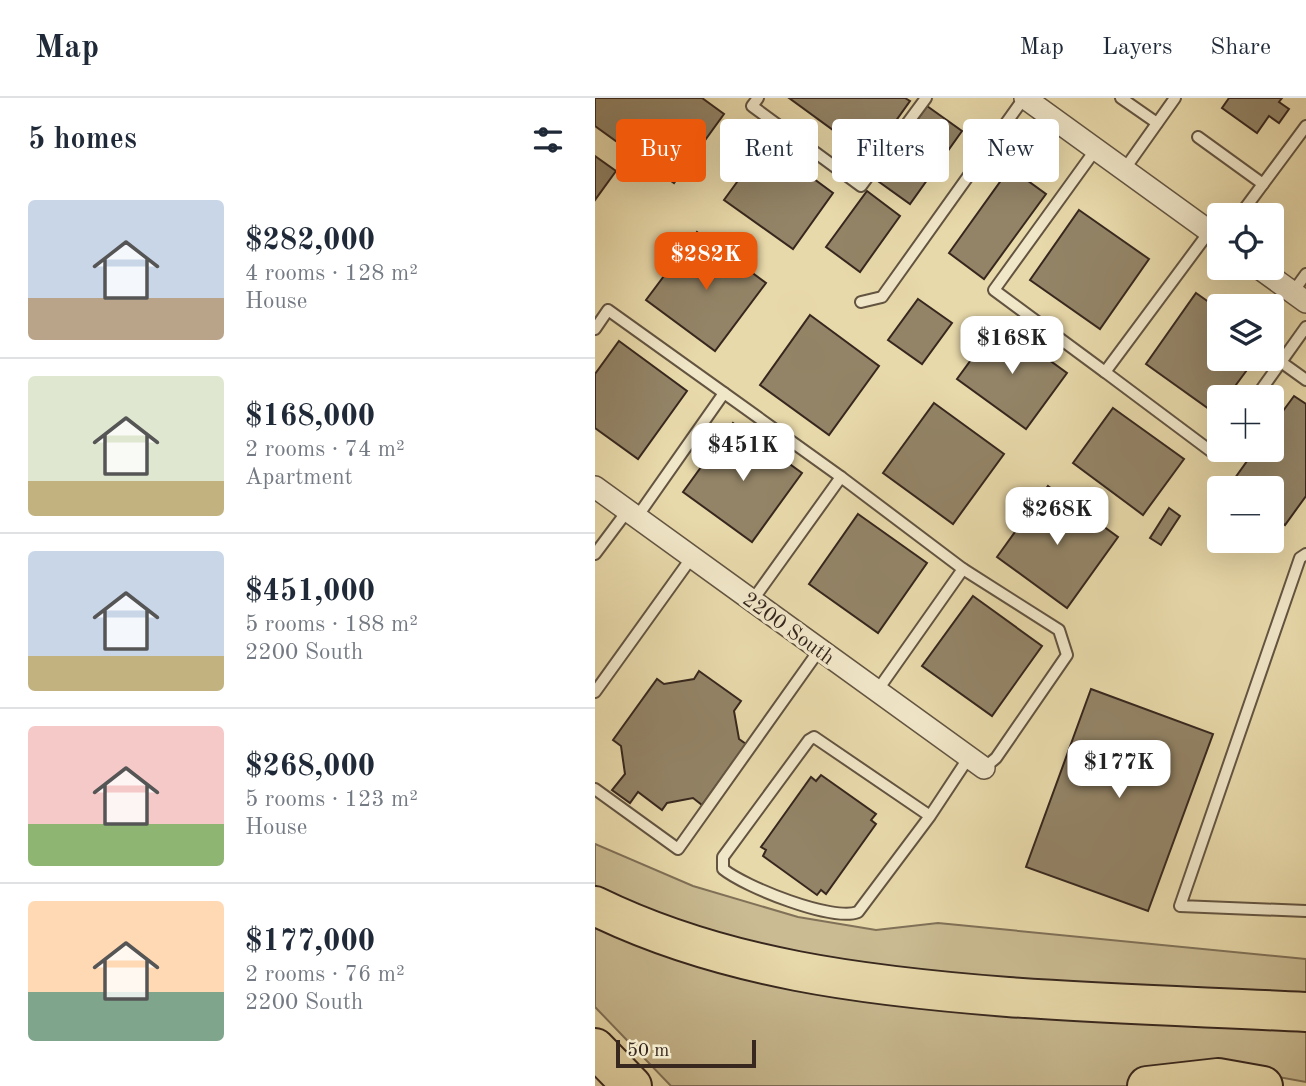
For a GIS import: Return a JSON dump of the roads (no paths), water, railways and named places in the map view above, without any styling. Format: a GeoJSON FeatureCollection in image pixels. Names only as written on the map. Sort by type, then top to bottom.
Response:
{"type":"FeatureCollection","features":[{"type":"Feature","properties":{"kind":"highway"},"geometry":{"type":"LineString","coordinates":[[595,906],[702,948],[807,974],[871,985],[1073,1001],[1306,1012]]}},
{"type":"Feature","properties":{"kind":"highway"},"geometry":{"type":"LineString","coordinates":[[595,1048],[632,1086]]}},
{"type":"Feature","properties":{"kind":"highway"},"geometry":{"type":"LineString","coordinates":[[1147,1086],[1219,1078],[1263,1086]]}},
{"type":"Feature","properties":{"kind":"street"},"geometry":{"type":"LineString","coordinates":[[1031,100],[1207,229]]}},
{"type":"Feature","properties":{"kind":"street"},"geometry":{"type":"LineString","coordinates":[[1276,280],[1299,297]]}},
{"type":"Feature","properties":{"kind":"street","name":"2200 South"},"geometry":{"type":"LineString","coordinates":[[595,487],[976,763]]}},
{"type":"Feature","properties":{"kind":"lane"},"geometry":{"type":"LineString","coordinates":[[758,98],[752,106],[861,186],[926,98]]}},
{"type":"Feature","properties":{"kind":"lane"},"geometry":{"type":"LineString","coordinates":[[1121,98],[1157,123]]}},
{"type":"Feature","properties":{"kind":"lane"},"geometry":{"type":"LineString","coordinates":[[1124,170],[1175,98]]}},
{"type":"Feature","properties":{"kind":"lane"},"geometry":{"type":"LineString","coordinates":[[861,302],[882,298],[1031,100]]}},
{"type":"Feature","properties":{"kind":"lane"},"geometry":{"type":"LineString","coordinates":[[1249,203],[1306,126]]}},
{"type":"Feature","properties":{"kind":"lane"},"geometry":{"type":"LineString","coordinates":[[1198,136],[1263,184]]}},
{"type":"Feature","properties":{"kind":"lane"},"geometry":{"type":"LineString","coordinates":[[1095,149],[994,290],[1207,448]]}},
{"type":"Feature","properties":{"kind":"lane"},"geometry":{"type":"LineString","coordinates":[[1105,372],[1207,245]]}},
{"type":"Feature","properties":{"kind":"lane"},"geometry":{"type":"LineString","coordinates":[[1299,297],[1306,274]]}},
{"type":"Feature","properties":{"kind":"lane"},"geometry":{"type":"LineString","coordinates":[[595,329],[608,310],[841,477],[963,569],[1059,630],[1067,655],[996,758],[976,763],[930,816],[858,912],[851,915],[807,907],[762,891],[723,869],[723,857],[809,740],[814,737],[930,816]]}},
{"type":"Feature","properties":{"kind":"lane"},"geometry":{"type":"LineString","coordinates":[[1284,358],[1306,327]]}},
{"type":"Feature","properties":{"kind":"lane"},"geometry":{"type":"LineString","coordinates":[[1284,364],[1306,380]]}},
{"type":"Feature","properties":{"kind":"lane"},"geometry":{"type":"LineString","coordinates":[[595,554],[632,514],[724,393]]}},
{"type":"Feature","properties":{"kind":"lane"},"geometry":{"type":"LineString","coordinates":[[752,601],[841,477]]}},
{"type":"Feature","properties":{"kind":"lane"},"geometry":{"type":"LineString","coordinates":[[1306,554],[1300,558],[1180,906],[1306,911]]}},
{"type":"Feature","properties":{"kind":"lane"},"geometry":{"type":"LineString","coordinates":[[595,692],[692,557]]}},
{"type":"Feature","properties":{"kind":"lane"},"geometry":{"type":"LineString","coordinates":[[877,691],[963,569]]}},
{"type":"Feature","properties":{"kind":"lane"},"geometry":{"type":"LineString","coordinates":[[595,789],[678,849],[820,649]]}}]}
